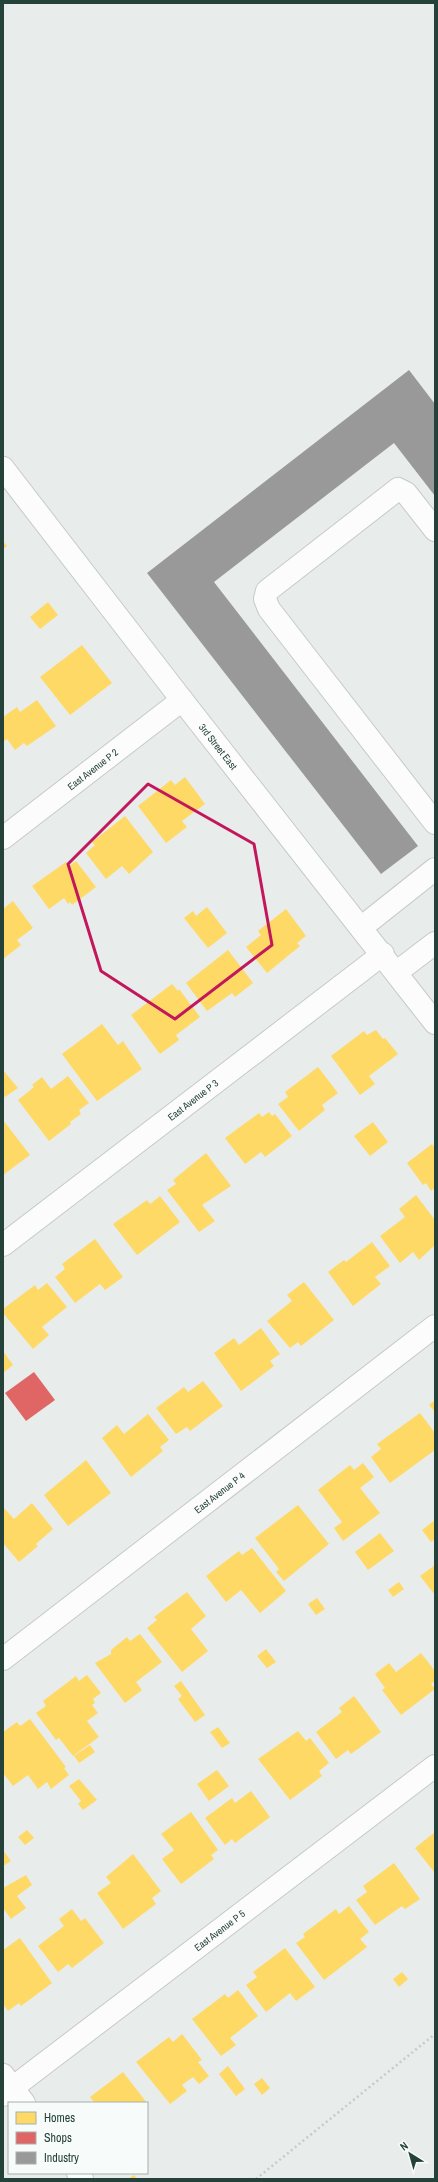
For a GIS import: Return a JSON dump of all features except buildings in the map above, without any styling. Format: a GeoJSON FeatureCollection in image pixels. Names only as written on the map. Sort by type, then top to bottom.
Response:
{"type":"FeatureCollection","features":[{"type":"Feature","properties":{"kind":"street","name":"3rd Street East"},"geometry":{"type":"LineString","coordinates":[[3,468],[182,700],[383,954],[435,1023]]}},
{"type":"Feature","properties":{"kind":"street"},"geometry":{"type":"LineString","coordinates":[[435,530],[406,493],[398,489],[267,591],[265,599],[269,609],[435,823]]}},
{"type":"Feature","properties":{"kind":"street","name":"East Avenue P 2"},"geometry":{"type":"LineString","coordinates":[[3,838],[182,700]]}},
{"type":"Feature","properties":{"kind":"street"},"geometry":{"type":"LineString","coordinates":[[362,928],[435,868]]}},
{"type":"Feature","properties":{"kind":"street"},"geometry":{"type":"LineString","coordinates":[[397,972],[435,943]]}},
{"type":"Feature","properties":{"kind":"street","name":"East Avenue P 3"},"geometry":{"type":"LineString","coordinates":[[3,1245],[383,954]]}},
{"type":"Feature","properties":{"kind":"street","name":"East Avenue P 4"},"geometry":{"type":"LineString","coordinates":[[3,1659],[435,1326]]}},
{"type":"Feature","properties":{"kind":"street","name":"East Avenue P 5"},"geometry":{"type":"LineString","coordinates":[[11,2090],[435,1766]]}},
{"type":"Feature","properties":{"kind":"path"},"geometry":{"type":"LineString","coordinates":[[256,2179],[435,2034]]}},
{"type":"Feature","properties":{"kind":"highlighted area"},"geometry":{"type":"Polygon","coordinates":[[[148,784],[254,844],[272,945],[175,1019],[101,971],[68,864],[148,784]]]}}]}
